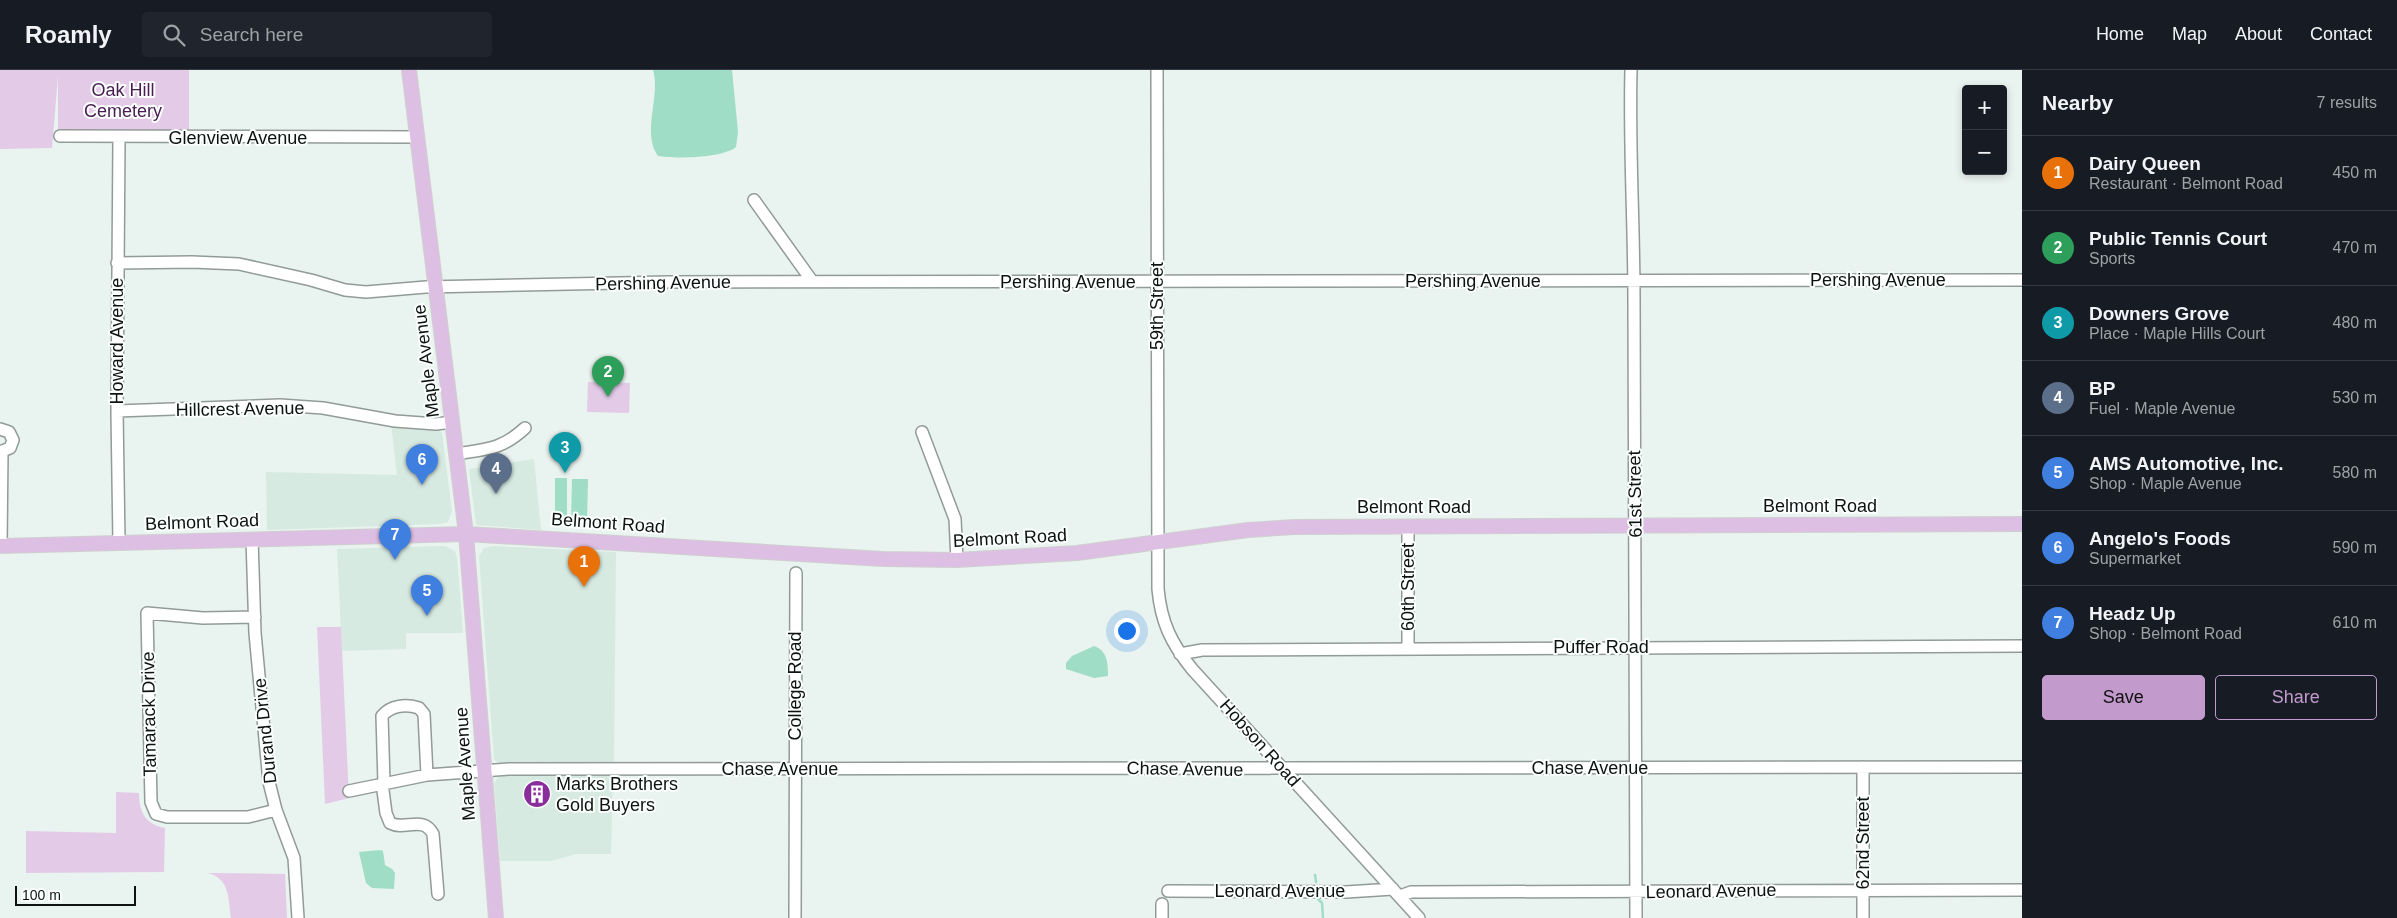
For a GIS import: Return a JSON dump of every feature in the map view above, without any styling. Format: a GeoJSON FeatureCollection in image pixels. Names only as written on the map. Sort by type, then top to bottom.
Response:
{"type":"FeatureCollection","features":[{"type":"Feature","properties":{"kind":"main road","name":"Maple Avenue"},"geometry":{"type":"LineString","coordinates":[[409,70],[466,534],[496,918]]}},
{"type":"Feature","properties":{"kind":"main road","name":"Belmont Road"},"geometry":{"type":"LineString","coordinates":[[0,546],[466,534],[873,558],[957,560],[1041,557],[1248,530],[1295,527],[2022,524]]}},
{"type":"Feature","properties":{"kind":"street","name":"59th Street"},"geometry":{"type":"LineString","coordinates":[[1157,70],[1158,543]]}},
{"type":"Feature","properties":{"kind":"street","name":"61st Street"},"geometry":{"type":"LineString","coordinates":[[1631,70],[1630,138],[1634,282],[1636,918]]}},
{"type":"Feature","properties":{"kind":"street","name":"Glenview Avenue"},"geometry":{"type":"LineString","coordinates":[[60,136],[119,138],[417,137]]}},
{"type":"Feature","properties":{"kind":"street","name":"Howard Avenue"},"geometry":{"type":"LineString","coordinates":[[119,138],[117,263],[119,543]]}},
{"type":"Feature","properties":{"kind":"street"},"geometry":{"type":"LineString","coordinates":[[754,200],[812,281]]}},
{"type":"Feature","properties":{"kind":"street","name":"Pershing Avenue"},"geometry":{"type":"LineString","coordinates":[[117,263],[198,262],[239,264],[354,292],[668,282],[2022,280]]}},
{"type":"Feature","properties":{"kind":"street","name":"Hillcrest Avenue"},"geometry":{"type":"LineString","coordinates":[[117,411],[280,406],[323,408],[395,421],[436,424],[452,422]]}},
{"type":"Feature","properties":{"kind":"street"},"geometry":{"type":"LineString","coordinates":[[456,454],[494,449],[512,440],[525,428]]}},
{"type":"Feature","properties":{"kind":"street"},"geometry":{"type":"LineString","coordinates":[[0,429],[10,432],[13,440],[10,448],[1,452],[0,546]]}},
{"type":"Feature","properties":{"kind":"street"},"geometry":{"type":"LineString","coordinates":[[922,432],[955,519],[957,560]]}},
{"type":"Feature","properties":{"kind":"street","name":"60th Street"},"geometry":{"type":"LineString","coordinates":[[1408,526],[1408,648]]}},
{"type":"Feature","properties":{"kind":"street","name":"Durand Drive"},"geometry":{"type":"LineString","coordinates":[[252,539],[254,617],[269,782],[276,810],[294,858],[298,918]]}},
{"type":"Feature","properties":{"kind":"street","name":"Hobson Road"},"geometry":{"type":"LineString","coordinates":[[1158,543],[1158,589],[1162,618],[1172,643],[1420,918]]}},
{"type":"Feature","properties":{"kind":"street","name":"College Road"},"geometry":{"type":"LineString","coordinates":[[795,918],[796,573]]}},
{"type":"Feature","properties":{"kind":"street","name":"Tamarack Drive"},"geometry":{"type":"LineString","coordinates":[[254,617],[203,618],[147,613],[151,802],[156,814],[168,817],[248,817],[276,810]]}},
{"type":"Feature","properties":{"kind":"street","name":"Puffer Road"},"geometry":{"type":"LineString","coordinates":[[1180,654],[1202,650],[1408,648],[2022,646]]}},
{"type":"Feature","properties":{"kind":"street"},"geometry":{"type":"LineString","coordinates":[[428,775],[424,714],[419,708],[403,706],[393,708],[382,716],[383,783],[386,813],[390,823],[396,826],[423,824],[430,829],[433,834],[438,894]]}},
{"type":"Feature","properties":{"kind":"street","name":"62nd Street"},"geometry":{"type":"LineString","coordinates":[[1863,767],[1863,918]]}},
{"type":"Feature","properties":{"kind":"street","name":"Chase Avenue"},"geometry":{"type":"LineString","coordinates":[[349,791],[428,775],[485,770],[672,768],[2022,767]]}},
{"type":"Feature","properties":{"kind":"street","name":"Leonard Avenue"},"geometry":{"type":"LineString","coordinates":[[1168,890],[1396,893],[1863,889],[2022,890]]}},
{"type":"Feature","properties":{"kind":"street"},"geometry":{"type":"LineString","coordinates":[[1162,904],[1162,918]]}},
{"type":"Feature","properties":{"kind":"shaded area"},"geometry":{"type":"Polygon","coordinates":[[[653,70],[732,70],[738,132],[736,147],[730,151],[710,155],[687,157],[658,156],[653,147],[651,136],[655,91],[653,70]]]}},
{"type":"Feature","properties":{"kind":"shaded area"},"geometry":{"type":"Polygon","coordinates":[[[391,424],[438,429],[442,433],[452,511],[448,522],[440,524],[267,530],[266,472],[397,475],[391,424]]]}},
{"type":"Feature","properties":{"kind":"shaded area"},"geometry":{"type":"Polygon","coordinates":[[[534,459],[541,530],[476,525],[469,469],[534,459]]]}},
{"type":"Feature","properties":{"kind":"shaded area"},"geometry":{"type":"Polygon","coordinates":[[[555,478],[567,478],[567,523],[555,522],[555,478]]]}},
{"type":"Feature","properties":{"kind":"shaded area"},"geometry":{"type":"Polygon","coordinates":[[[572,479],[588,479],[587,524],[571,524],[572,479]]]}},
{"type":"Feature","properties":{"kind":"shaded area"},"geometry":{"type":"Polygon","coordinates":[[[445,546],[455,551],[457,558],[463,633],[406,633],[406,649],[342,651],[337,549],[445,546]]]}},
{"type":"Feature","properties":{"kind":"shaded area"},"geometry":{"type":"Polygon","coordinates":[[[494,546],[616,552],[614,764],[499,764],[494,759],[479,556],[484,548],[494,546]]]}},
{"type":"Feature","properties":{"kind":"shaded area"},"geometry":{"type":"Polygon","coordinates":[[[1094,646],[1099,648],[1105,655],[1108,676],[1094,678],[1066,669],[1066,663],[1072,656],[1094,646]]]}},
{"type":"Feature","properties":{"kind":"shaded area"},"geometry":{"type":"Polygon","coordinates":[[[506,775],[613,775],[611,854],[576,854],[551,861],[500,861],[494,784],[498,777],[506,775]]]}},
{"type":"Feature","properties":{"kind":"shaded area"},"geometry":{"type":"Polygon","coordinates":[[[383,851],[385,865],[395,873],[394,889],[372,888],[366,883],[359,852],[383,851]]]}},
{"type":"Feature","properties":{"kind":"green space","name":"Oak Hill Cemetery"},"geometry":{"type":"Polygon","coordinates":[[[0,70],[189,70],[189,131],[58,132],[58,76],[52,148],[0,149],[0,70]]]}},
{"type":"Feature","properties":{"kind":"green space"},"geometry":{"type":"Polygon","coordinates":[[[588,382],[630,383],[629,413],[587,412],[588,382]]]}},
{"type":"Feature","properties":{"kind":"green space"},"geometry":{"type":"Polygon","coordinates":[[[317,627],[341,627],[349,798],[325,804],[317,627]]]}},
{"type":"Feature","properties":{"kind":"green space"},"geometry":{"type":"Polygon","coordinates":[[[116,792],[139,793],[140,806],[144,816],[152,824],[165,828],[164,872],[26,873],[26,831],[116,833],[116,792]]]}},
{"type":"Feature","properties":{"kind":"green space"},"geometry":{"type":"Polygon","coordinates":[[[208,873],[285,874],[287,918],[231,918],[227,890],[220,880],[208,873]]]}},
{"type":"Feature","properties":{"kind":"waterway"},"geometry":{"type":"LineString","coordinates":[[1315,875],[1316,882]]}},
{"type":"Feature","properties":{"kind":"waterway"},"geometry":{"type":"LineString","coordinates":[[1318,899],[1322,903],[1323,918]]}},
{"type":"Feature","properties":{"kind":"place","name":"Public Tennis Court"},"geometry":{"type":"Point","coordinates":[608,397]}},
{"type":"Feature","properties":{"kind":"place","name":"Downers Grove"},"geometry":{"type":"Point","coordinates":[565,473]}},
{"type":"Feature","properties":{"kind":"place","name":"Angelo's Foods"},"geometry":{"type":"Point","coordinates":[422,485]}},
{"type":"Feature","properties":{"kind":"place","name":"BP"},"geometry":{"type":"Point","coordinates":[496,494]}},
{"type":"Feature","properties":{"kind":"place","name":"Headz Up"},"geometry":{"type":"Point","coordinates":[395,560]}},
{"type":"Feature","properties":{"kind":"place","name":"Dairy Queen"},"geometry":{"type":"Point","coordinates":[584,587]}},
{"type":"Feature","properties":{"kind":"place","name":"AMS Automotive, Inc."},"geometry":{"type":"Point","coordinates":[427,616]}},
{"type":"Feature","properties":{"kind":"place","name":"Marks Brothers Gold Buyers"},"geometry":{"type":"Point","coordinates":[537,794]}}]}
